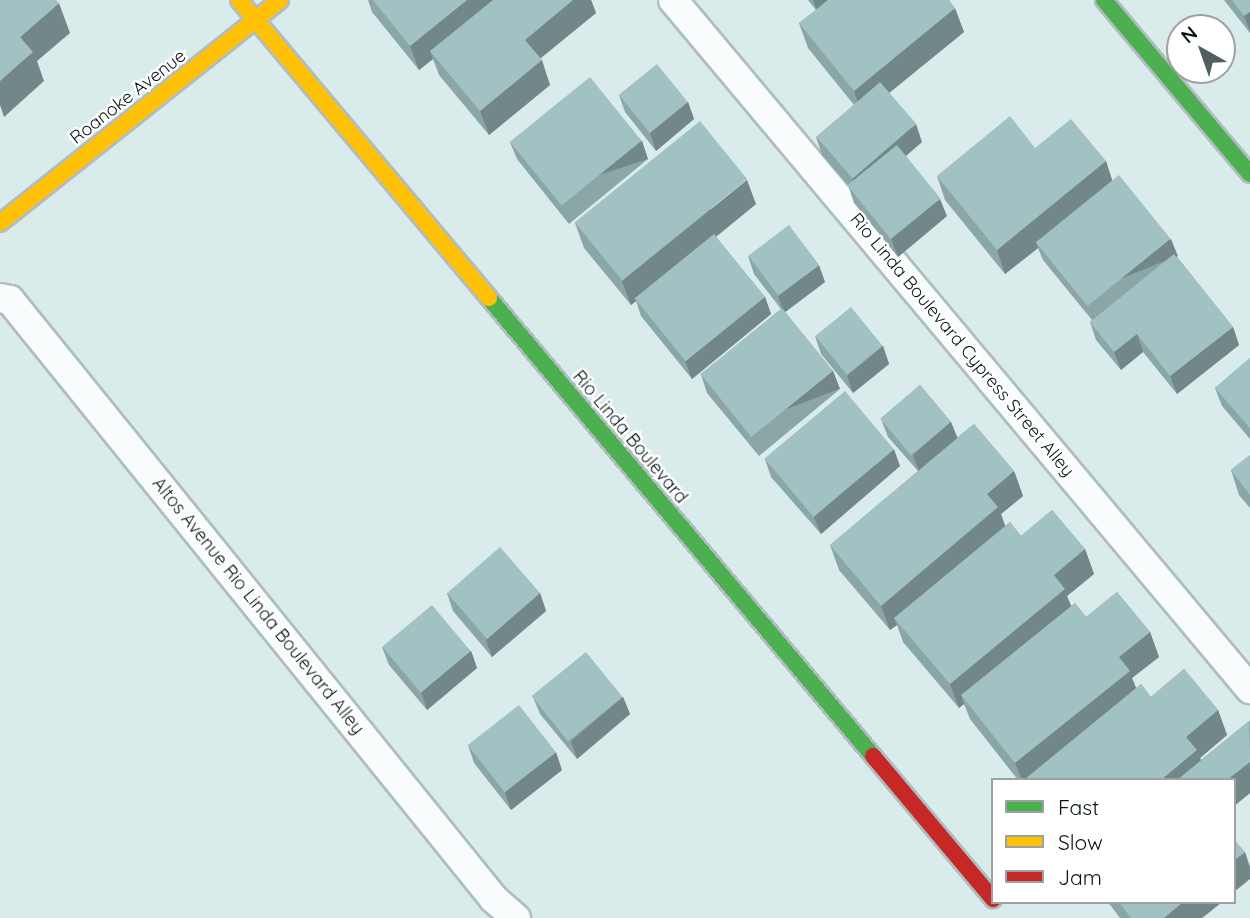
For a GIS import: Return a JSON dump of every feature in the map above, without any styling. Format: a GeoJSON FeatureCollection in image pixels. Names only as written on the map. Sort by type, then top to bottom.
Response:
{"type":"FeatureCollection","features":[{"type":"Feature","properties":{"kind":"main road","name":"Rio Linda Boulevard"},"geometry":{"type":"LineString","coordinates":[[239,0],[991,897]]}},
{"type":"Feature","properties":{"kind":"main road","name":"Roanoke Avenue"},"geometry":{"type":"LineString","coordinates":[[4,212],[281,0]]}},
{"type":"Feature","properties":{"kind":"main road"},"geometry":{"type":"LineString","coordinates":[[1104,0],[1250,174]]}},
{"type":"Feature","properties":{"kind":"lane","name":"Rio Linda Boulevard Cypress Street Alley"},"geometry":{"type":"LineString","coordinates":[[673,0],[1250,689]]}},
{"type":"Feature","properties":{"kind":"lane","name":"Altos Avenue Rio Linda Boulevard Alley"},"geometry":{"type":"LineString","coordinates":[[0,298],[10,300],[485,888],[516,918]]}},
{"type":"Feature","properties":{"kind":"building"},"geometry":{"type":"Polygon","coordinates":[[[0,0],[56,0],[59,3],[20,37],[33,52],[0,81],[0,0]]]}},
{"type":"Feature","properties":{"kind":"building"},"geometry":{"type":"Polygon","coordinates":[[[373,0],[467,0],[410,46],[373,0]]]}},
{"type":"Feature","properties":{"kind":"building"},"geometry":{"type":"Polygon","coordinates":[[[493,0],[573,0],[525,40],[542,60],[480,111],[430,51],[493,0]]]}},
{"type":"Feature","properties":{"kind":"building"},"geometry":{"type":"Polygon","coordinates":[[[828,0],[949,0],[955,8],[854,91],[799,23],[828,0]]]}},
{"type":"Feature","properties":{"kind":"building"},"geometry":{"type":"Polygon","coordinates":[[[1232,0],[1250,0],[1250,12],[1244,16],[1232,0]]]}},
{"type":"Feature","properties":{"kind":"building"},"geometry":{"type":"Polygon","coordinates":[[[657,64],[688,102],[650,133],[619,95],[657,64]]]}},
{"type":"Feature","properties":{"kind":"building"},"geometry":{"type":"Polygon","coordinates":[[[590,77],[642,141],[562,206],[510,142],[590,77]]]}},
{"type":"Feature","properties":{"kind":"building"},"geometry":{"type":"Polygon","coordinates":[[[880,82],[916,124],[853,179],[817,137],[880,82]]]}},
{"type":"Feature","properties":{"kind":"building"},"geometry":{"type":"Polygon","coordinates":[[[1010,116],[1035,148],[1071,119],[1106,161],[997,250],[937,176],[1010,116]]]}},
{"type":"Feature","properties":{"kind":"building"},"geometry":{"type":"Polygon","coordinates":[[[700,121],[747,179],[622,281],[575,222],[700,121]]]}},
{"type":"Feature","properties":{"kind":"building"},"geometry":{"type":"Polygon","coordinates":[[[897,145],[940,199],[891,239],[847,185],[897,145]]]}},
{"type":"Feature","properties":{"kind":"building"},"geometry":{"type":"Polygon","coordinates":[[[1119,175],[1171,239],[1087,306],[1036,242],[1119,175]]]}},
{"type":"Feature","properties":{"kind":"building"},"geometry":{"type":"Polygon","coordinates":[[[789,225],[819,265],[778,296],[748,256],[789,225]]]}},
{"type":"Feature","properties":{"kind":"building"},"geometry":{"type":"Polygon","coordinates":[[[714,234],[765,297],[686,361],[635,298],[714,234]]]}},
{"type":"Feature","properties":{"kind":"building"},"geometry":{"type":"Polygon","coordinates":[[[1174,254],[1233,327],[1170,376],[1137,334],[1114,352],[1090,322],[1174,254]]]}},
{"type":"Feature","properties":{"kind":"building"},"geometry":{"type":"Polygon","coordinates":[[[851,307],[882,346],[847,375],[815,336],[851,307]]]}},
{"type":"Feature","properties":{"kind":"building"},"geometry":{"type":"Polygon","coordinates":[[[782,308],[833,371],[751,437],[700,374],[782,308]]]}},
{"type":"Feature","properties":{"kind":"building"},"geometry":{"type":"Polygon","coordinates":[[[1250,358],[1250,428],[1215,388],[1250,358]]]}},
{"type":"Feature","properties":{"kind":"building"},"geometry":{"type":"Polygon","coordinates":[[[920,385],[951,422],[911,455],[880,418],[920,385]]]}},
{"type":"Feature","properties":{"kind":"building"},"geometry":{"type":"Polygon","coordinates":[[[845,391],[894,449],[813,517],[765,458],[845,391]]]}},
{"type":"Feature","properties":{"kind":"building"},"geometry":{"type":"Polygon","coordinates":[[[974,424],[1014,471],[987,494],[998,507],[881,606],[830,545],[974,424]]]}},
{"type":"Feature","properties":{"kind":"building"},"geometry":{"type":"Polygon","coordinates":[[[1250,455],[1250,495],[1231,470],[1250,455]]]}},
{"type":"Feature","properties":{"kind":"building"},"geometry":{"type":"Polygon","coordinates":[[[1052,510],[1085,549],[1054,575],[1065,589],[950,684],[894,618],[1010,522],[1021,536],[1052,510]]]}},
{"type":"Feature","properties":{"kind":"building"},"geometry":{"type":"Polygon","coordinates":[[[500,547],[540,593],[487,639],[447,593],[500,547]]]}},
{"type":"Feature","properties":{"kind":"building"},"geometry":{"type":"Polygon","coordinates":[[[1117,592],[1150,632],[1119,657],[1130,671],[1015,763],[961,695],[1075,603],[1086,617],[1117,592]]]}},
{"type":"Feature","properties":{"kind":"building"},"geometry":{"type":"Polygon","coordinates":[[[432,605],[471,651],[421,693],[382,647],[432,605]]]}},
{"type":"Feature","properties":{"kind":"building"},"geometry":{"type":"Polygon","coordinates":[[[586,652],[623,697],[568,741],[532,696],[586,652]]]}},
{"type":"Feature","properties":{"kind":"building"},"geometry":{"type":"Polygon","coordinates":[[[1184,669],[1218,710],[1186,737],[1197,750],[1163,778],[1026,778],[1141,684],[1151,697],[1184,669]]]}},
{"type":"Feature","properties":{"kind":"building"},"geometry":{"type":"Polygon","coordinates":[[[519,705],[556,752],[505,792],[468,745],[519,705]]]}},
{"type":"Feature","properties":{"kind":"building"},"geometry":{"type":"Polygon","coordinates":[[[1249,721],[1250,762],[1230,778],[1179,778],[1249,721]]]}},
{"type":"Feature","properties":{"kind":"building"},"geometry":{"type":"Polygon","coordinates":[[[1236,841],[1245,852],[1236,859],[1236,841]]]}},
{"type":"Feature","properties":{"kind":"building"},"geometry":{"type":"Polygon","coordinates":[[[1120,904],[1181,904],[1164,918],[1131,918],[1120,904]]]}},
{"type":"Feature","properties":{"kind":"traffic: fast"},"geometry":{"type":"LineString","coordinates":[[1104,0],[1250,174]]}},
{"type":"Feature","properties":{"kind":"traffic: fast"},"geometry":{"type":"LineString","coordinates":[[489,298],[873,756]]}},
{"type":"Feature","properties":{"kind":"traffic: slow"},"geometry":{"type":"LineString","coordinates":[[239,0],[489,298]]}},
{"type":"Feature","properties":{"kind":"traffic: slow"},"geometry":{"type":"LineString","coordinates":[[0,223],[280,0]]}},
{"type":"Feature","properties":{"kind":"traffic: jam"},"geometry":{"type":"LineString","coordinates":[[873,756],[991,897]]}}]}
